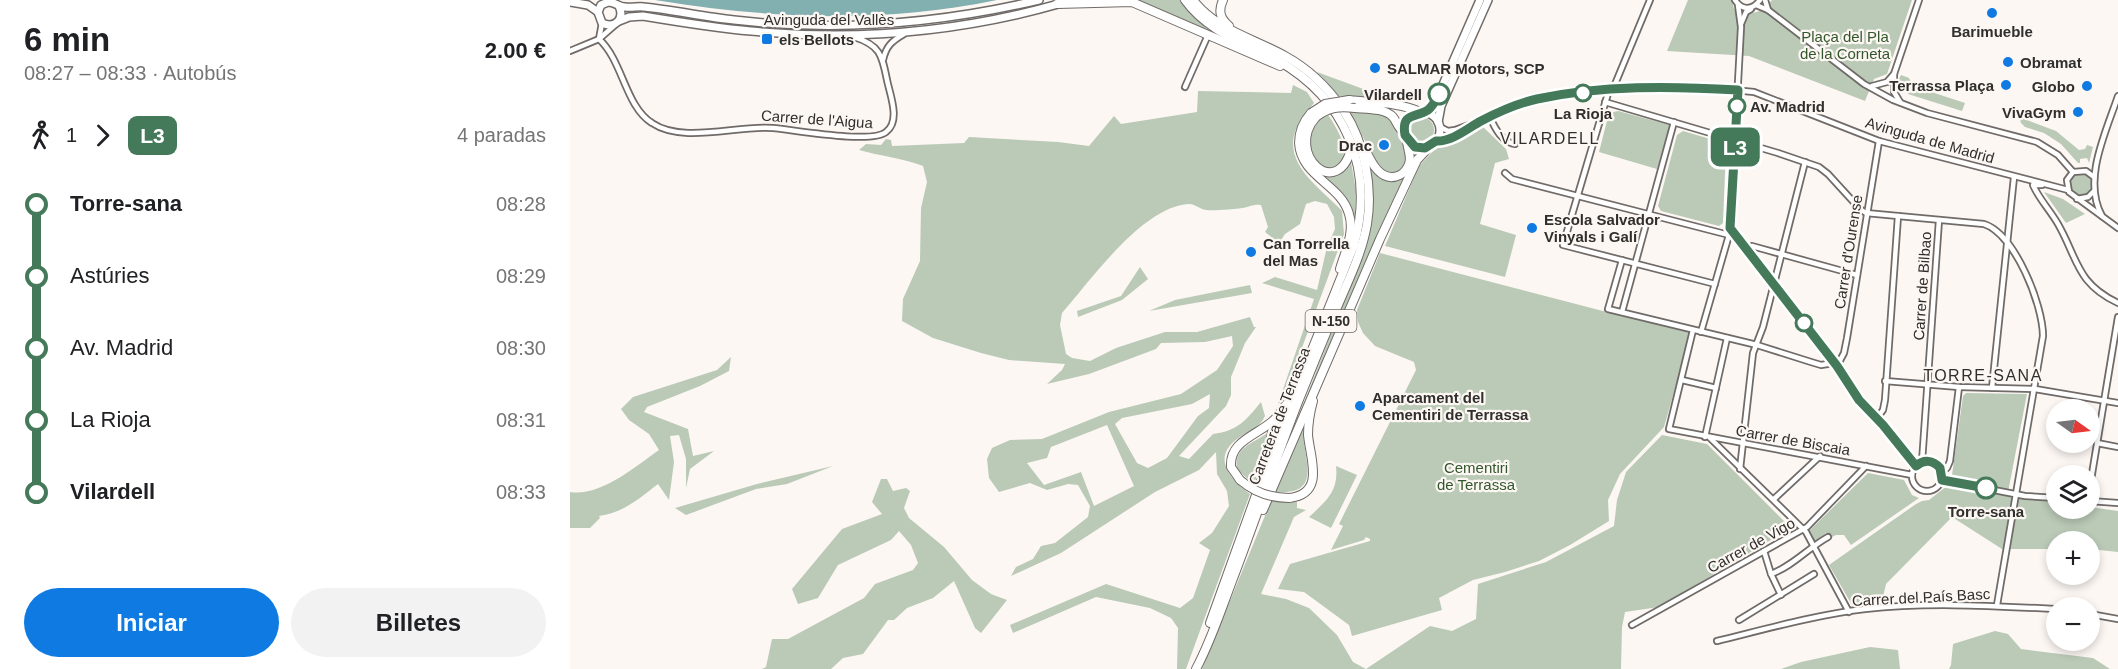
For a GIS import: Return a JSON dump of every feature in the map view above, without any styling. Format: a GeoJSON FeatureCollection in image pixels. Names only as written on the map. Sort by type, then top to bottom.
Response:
{"type":"FeatureCollection","features":[{"type":"Feature","properties":{"kind":"main road","name":"Avinguda del Vallès"},"geometry":{"type":"LineString","coordinates":[[619,6],[643,7],[771,24],[856,26],[907,23],[951,17],[1039,0]]}},
{"type":"Feature","properties":{"kind":"main road","name":"Avinguda del Vallès"},"geometry":{"type":"LineString","coordinates":[[617,23],[629,17],[643,16],[751,32],[851,36],[906,33],[994,19],[1073,0]]}},
{"type":"Feature","properties":{"kind":"main road","name":"Carretera de Terrassa"},"geometry":{"type":"LineString","coordinates":[[1186,0],[1196,13],[1214,28],[1292,70],[1313,87],[1333,110],[1352,145],[1361,180],[1361,214],[1354,245],[1255,496],[1195,669]]}},
{"type":"Feature","properties":{"kind":"main road","name":"Carretera de Terrassa"},"geometry":{"type":"LineString","coordinates":[[1193,0],[1213,20],[1280,52],[1305,68],[1329,91],[1351,124],[1362,153],[1367,176],[1369,205],[1364,236],[1349,278],[1195,669]]}},
{"type":"Feature","properties":{"kind":"main road"},"geometry":{"type":"LineString","coordinates":[[1223,0],[1221,16],[1234,32]]}},
{"type":"Feature","properties":{"kind":"main road"},"geometry":{"type":"LineString","coordinates":[[1351,124],[1378,172],[1385,176],[1396,176],[1407,169],[1410,156],[1405,126],[1410,117],[1431,107],[1438,96],[1480,0]]}},
{"type":"Feature","properties":{"kind":"main road"},"geometry":{"type":"LineString","coordinates":[[1245,546],[1257,524],[1412,169],[1440,132],[1439,124],[1444,100],[1488,0]]}},
{"type":"Feature","properties":{"kind":"main road"},"geometry":{"type":"LineString","coordinates":[[570,2],[588,5],[598,12],[602,23],[609,26],[617,23],[622,13],[619,6],[603,1],[598,12]]}},
{"type":"Feature","properties":{"kind":"main road"},"geometry":{"type":"LineString","coordinates":[[1058,4],[1131,1],[1264,61],[1292,70]]}},
{"type":"Feature","properties":{"kind":"main road"},"geometry":{"type":"LineString","coordinates":[[1333,299],[1349,237],[1351,219],[1343,201],[1310,170],[1303,159],[1299,136],[1304,122],[1330,102],[1349,100],[1412,108],[1432,115],[1439,124]]}},
{"type":"Feature","properties":{"kind":"main road"},"geometry":{"type":"LineString","coordinates":[[1352,145],[1347,163],[1339,171],[1327,172],[1317,167],[1308,155],[1306,141],[1313,115],[1334,108],[1355,108],[1389,113],[1415,147],[1433,144]]}},
{"type":"Feature","properties":{"kind":"main road"},"geometry":{"type":"LineString","coordinates":[[1293,396],[1275,419],[1239,444],[1233,451],[1231,467],[1240,480],[1258,493],[1274,497],[1297,497],[1306,492],[1314,478],[1308,424],[1323,371]]}},
{"type":"Feature","properties":{"kind":"main road"},"geometry":{"type":"LineString","coordinates":[[1255,496],[1275,419]]}},
{"type":"Feature","properties":{"kind":"street"},"geometry":{"type":"LineString","coordinates":[[1650,0],[1605,102],[1563,245],[1715,284]]}},
{"type":"Feature","properties":{"kind":"street"},"geometry":{"type":"LineString","coordinates":[[1741,27],[1746,12],[1760,0]]}},
{"type":"Feature","properties":{"kind":"street"},"geometry":{"type":"LineString","coordinates":[[1765,0],[1768,10]]}},
{"type":"Feature","properties":{"kind":"street"},"geometry":{"type":"LineString","coordinates":[[1902,104],[1894,92],[1894,74],[1919,0]]}},
{"type":"Feature","properties":{"kind":"street"},"geometry":{"type":"LineString","coordinates":[[1736,2],[1745,8],[1755,6],[1768,10],[1868,86],[1902,104],[1927,113],[2037,142],[2058,155],[2073,172]]}},
{"type":"Feature","properties":{"kind":"street"},"geometry":{"type":"LineString","coordinates":[[1701,332],[1730,228],[1741,27],[1736,2]]}},
{"type":"Feature","properties":{"kind":"street"},"geometry":{"type":"LineString","coordinates":[[599,39],[602,23]]}},
{"type":"Feature","properties":{"kind":"street"},"geometry":{"type":"LineString","coordinates":[[570,51],[599,39],[617,23]]}},
{"type":"Feature","properties":{"kind":"street"},"geometry":{"type":"LineString","coordinates":[[883,60],[890,43],[906,33]]}},
{"type":"Feature","properties":{"kind":"street"},"geometry":{"type":"LineString","coordinates":[[1185,87],[1208,35]]}},
{"type":"Feature","properties":{"kind":"street"},"geometry":{"type":"LineString","coordinates":[[851,36],[873,44],[883,60]]}},
{"type":"Feature","properties":{"kind":"street","name":"Carrer de l'Aigua"},"geometry":{"type":"LineString","coordinates":[[599,39],[616,61],[638,109],[651,123],[692,133],[760,127],[867,137],[878,136],[888,131],[893,123],[894,114],[883,60]]}},
{"type":"Feature","properties":{"kind":"street"},"geometry":{"type":"LineString","coordinates":[[1868,86],[1883,84],[1894,74]]}},
{"type":"Feature","properties":{"kind":"street","name":"Avinguda de Madrid"},"geometry":{"type":"LineString","coordinates":[[1433,144],[1457,135],[1490,117],[1536,99],[1611,89],[1692,87],[1738,90],[1754,92],[1879,141],[2068,190]]}},
{"type":"Feature","properties":{"kind":"street"},"geometry":{"type":"LineString","coordinates":[[2102,216],[2095,202],[2094,177],[2097,159],[2118,96]]}},
{"type":"Feature","properties":{"kind":"street"},"geometry":{"type":"LineString","coordinates":[[1605,102],[1818,167],[1828,174],[1866,213],[1969,222],[1992,227],[2007,241],[2020,261],[2043,326],[2035,389],[1997,605]]}},
{"type":"Feature","properties":{"kind":"street"},"geometry":{"type":"LineString","coordinates":[[1490,117],[1495,129],[1502,137],[1515,144]]}},
{"type":"Feature","properties":{"kind":"street","name":"Avinguda de Madrid"},"geometry":{"type":"LineString","coordinates":[[1439,124],[1450,130],[1482,121]]}},
{"type":"Feature","properties":{"kind":"street"},"geometry":{"type":"LineString","coordinates":[[1622,312],[1674,122]]}},
{"type":"Feature","properties":{"kind":"street","name":"Carrer d'Ourense"},"geometry":{"type":"LineString","coordinates":[[1836,364],[1845,348],[1879,141]]}},
{"type":"Feature","properties":{"kind":"street"},"geometry":{"type":"LineString","coordinates":[[2084,171],[2097,159]]}},
{"type":"Feature","properties":{"kind":"street"},"geometry":{"type":"LineString","coordinates":[[1740,469],[1753,353],[1774,285],[1804,162]]}},
{"type":"Feature","properties":{"kind":"street"},"geometry":{"type":"LineString","coordinates":[[2094,177],[2084,171],[2073,172],[2067,180],[2068,190],[2072,196],[2118,228]]}},
{"type":"Feature","properties":{"kind":"street"},"geometry":{"type":"LineString","coordinates":[[1506,173],[1512,178],[1649,215],[1735,235]]}},
{"type":"Feature","properties":{"kind":"street"},"geometry":{"type":"LineString","coordinates":[[1992,388],[2014,177]]}},
{"type":"Feature","properties":{"kind":"street"},"geometry":{"type":"LineString","coordinates":[[2050,186],[2032,185],[2059,226],[2080,273],[2095,288],[2118,303]]}},
{"type":"Feature","properties":{"kind":"street"},"geometry":{"type":"LineString","coordinates":[[2078,199],[2088,197],[2094,191]]}},
{"type":"Feature","properties":{"kind":"street"},"geometry":{"type":"LineString","coordinates":[[1877,418],[1884,407],[1898,216]]}},
{"type":"Feature","properties":{"kind":"street","name":"Carrer de Bilbao"},"geometry":{"type":"LineString","coordinates":[[1922,462],[1939,220]]}},
{"type":"Feature","properties":{"kind":"street"},"geometry":{"type":"LineString","coordinates":[[1730,228],[1836,364],[1859,400],[1877,418],[1916,466]]}},
{"type":"Feature","properties":{"kind":"street"},"geometry":{"type":"LineString","coordinates":[[1748,250],[1752,246],[1857,275]]}},
{"type":"Feature","properties":{"kind":"street"},"geometry":{"type":"LineString","coordinates":[[1622,260],[1608,309],[1757,345],[1821,364],[1836,364]]}},
{"type":"Feature","properties":{"kind":"street"},"geometry":{"type":"LineString","coordinates":[[2100,427],[2118,317]]}},
{"type":"Feature","properties":{"kind":"street"},"geometry":{"type":"LineString","coordinates":[[1693,330],[1682,380],[1716,388]]}},
{"type":"Feature","properties":{"kind":"street"},"geometry":{"type":"LineString","coordinates":[[1727,338],[1707,437],[1803,529],[1849,612]]}},
{"type":"Feature","properties":{"kind":"street","name":"Carrer de Biscaia"},"geometry":{"type":"LineString","coordinates":[[1682,380],[1669,429],[1912,475]]}},
{"type":"Feature","properties":{"kind":"street"},"geometry":{"type":"LineString","coordinates":[[1885,381],[1959,387],[2035,389],[2118,403]]}},
{"type":"Feature","properties":{"kind":"street"},"geometry":{"type":"LineString","coordinates":[[1942,472],[1950,462],[1959,387]]}},
{"type":"Feature","properties":{"kind":"street"},"geometry":{"type":"LineString","coordinates":[[2100,444],[2118,447]]}},
{"type":"Feature","properties":{"kind":"street"},"geometry":{"type":"LineString","coordinates":[[1774,499],[1820,456]]}},
{"type":"Feature","properties":{"kind":"street"},"geometry":{"type":"LineString","coordinates":[[1922,462],[1934,462],[1942,472],[1942,480],[1935,489],[1926,491],[1916,486],[1912,475],[1916,466],[1922,462]]}},
{"type":"Feature","properties":{"kind":"street","name":"Carrer de Vigo"},"geometry":{"type":"LineString","coordinates":[[1632,625],[1803,529],[1813,522],[1866,466]]}},
{"type":"Feature","properties":{"kind":"street"},"geometry":{"type":"LineString","coordinates":[[1942,480],[2015,494],[2046,497]]}},
{"type":"Feature","properties":{"kind":"street"},"geometry":{"type":"LineString","coordinates":[[2100,502],[2118,503]]}},
{"type":"Feature","properties":{"kind":"street"},"geometry":{"type":"LineString","coordinates":[[1771,574],[1796,560],[1812,546],[1828,537]]}},
{"type":"Feature","properties":{"kind":"street"},"geometry":{"type":"LineString","coordinates":[[1764,551],[1781,595]]}},
{"type":"Feature","properties":{"kind":"street"},"geometry":{"type":"LineString","coordinates":[[1738,620],[1814,574]]}},
{"type":"Feature","properties":{"kind":"street","name":"Carrer del País Basc"},"geometry":{"type":"LineString","coordinates":[[1717,641],[1805,619],[1849,612],[1937,605],[1997,605],[2046,608]]}},
{"type":"Feature","properties":{"kind":"street"},"geometry":{"type":"LineString","coordinates":[[2100,616],[2118,620]]}},
{"type":"Feature","properties":{"kind":"green space"},"geometry":{"type":"Polygon","coordinates":[[[1138,0],[1180,0],[1207,29],[1138,0]]]}},
{"type":"Feature","properties":{"kind":"green space","name":"Plaça del Pla de la Corneta"},"geometry":{"type":"Polygon","coordinates":[[[1688,0],[1732,0],[1734,9],[1751,13],[1763,9],[1772,0],[1912,0],[1887,74],[1874,79],[1865,101],[1749,56],[1667,51],[1688,0]]]}},
{"type":"Feature","properties":{"kind":"green space"},"geometry":{"type":"Polygon","coordinates":[[[1317,72],[1407,105],[1339,96],[1317,72]]]}},
{"type":"Feature","properties":{"kind":"green space"},"geometry":{"type":"Polygon","coordinates":[[[1901,75],[1909,78],[1913,86],[1965,103],[1962,111],[1908,94],[1899,79],[1901,75]]]}},
{"type":"Feature","properties":{"kind":"green space"},"geometry":{"type":"Polygon","coordinates":[[[1293,85],[1307,92],[1314,103],[1300,121],[1294,135],[1293,149],[1297,161],[1313,183],[1342,211],[1344,234],[1283,399],[1278,404],[1314,299],[1262,283],[1275,277],[1317,290],[1327,247],[1335,229],[1334,217],[1327,204],[1315,201],[1306,204],[1300,224],[1285,234],[1279,243],[1265,232],[1268,227],[1261,205],[1214,210],[1189,204],[1172,208],[1154,217],[1119,247],[1062,313],[1060,325],[1066,354],[1072,358],[1090,361],[1116,348],[1165,332],[1197,332],[1250,317],[1256,327],[1245,343],[1231,377],[1231,395],[1226,406],[1179,456],[1189,459],[1213,434],[1222,433],[1241,424],[1261,402],[1265,416],[1256,427],[1229,446],[1225,454],[1227,469],[1231,476],[1250,494],[1186,669],[1177,669],[1178,628],[1171,618],[1150,608],[1096,597],[1013,633],[1010,625],[1106,584],[1180,608],[1193,598],[1210,550],[1199,543],[1212,533],[1229,506],[1227,491],[1217,474],[1216,452],[1199,470],[1155,492],[1061,553],[1011,576],[1016,567],[1033,559],[1041,546],[1055,543],[1088,517],[1090,506],[1078,485],[1068,484],[1047,490],[1030,483],[999,492],[989,478],[987,459],[992,448],[1010,440],[1042,439],[1109,412],[1181,394],[1217,370],[1233,346],[1232,336],[1205,342],[1161,343],[1156,349],[1089,374],[1047,384],[1065,364],[1009,360],[933,338],[902,321],[903,299],[920,261],[921,208],[927,182],[923,166],[859,150],[866,144],[881,145],[886,139],[891,140],[892,146],[964,143],[969,137],[1089,146],[1114,116],[1121,124],[1197,112],[1198,91],[1291,93],[1293,85]],[[1210,394],[1192,404],[1122,418],[1115,424],[1137,463],[1148,468],[1167,458],[1198,416],[1209,408],[1210,394]],[[1107,425],[1051,447],[1047,458],[1027,463],[1044,485],[1081,472],[1094,506],[1134,486],[1107,425]]]}},
{"type":"Feature","properties":{"kind":"green space"},"geometry":{"type":"Polygon","coordinates":[[[1349,111],[1381,114],[1389,118],[1405,150],[1403,166],[1398,171],[1389,174],[1380,169],[1349,111]]]}},
{"type":"Feature","properties":{"kind":"green space"},"geometry":{"type":"Polygon","coordinates":[[[1618,111],[1670,125],[1657,169],[1599,152],[1609,113],[1618,111]]]}},
{"type":"Feature","properties":{"kind":"green space"},"geometry":{"type":"Polygon","coordinates":[[[1327,113],[1340,136],[1345,156],[1344,162],[1331,169],[1314,159],[1309,144],[1314,128],[1327,113]]]}},
{"type":"Feature","properties":{"kind":"green space"},"geometry":{"type":"Polygon","coordinates":[[[1421,117],[1430,121],[1434,130],[1430,139],[1421,143],[1412,139],[1408,130],[1412,121],[1421,117]]]}},
{"type":"Feature","properties":{"kind":"green space"},"geometry":{"type":"Polygon","coordinates":[[[2019,117],[2056,131],[2079,150],[2085,149],[2087,145],[2093,147],[2089,163],[2087,158],[2080,159],[2078,163],[2061,144],[2044,133],[2025,127],[2019,117]]]}},
{"type":"Feature","properties":{"kind":"green space"},"geometry":{"type":"Polygon","coordinates":[[[1483,127],[1506,149],[1509,159],[1495,163],[1480,224],[1516,235],[1505,277],[1385,246],[1419,166],[1436,148],[1483,127]]]}},
{"type":"Feature","properties":{"kind":"green space"},"geometry":{"type":"Polygon","coordinates":[[[1683,131],[1717,141],[1726,148],[1723,223],[1719,226],[1661,211],[1658,206],[1677,135],[1683,131]]]}},
{"type":"Feature","properties":{"kind":"green space"},"geometry":{"type":"Polygon","coordinates":[[[1351,162],[1356,190],[1355,218],[1345,199],[1317,172],[1327,175],[1336,174],[1344,170],[1351,162]]]}},
{"type":"Feature","properties":{"kind":"green space"},"geometry":{"type":"Polygon","coordinates":[[[1371,169],[1379,176],[1387,178],[1406,174],[1283,455],[1365,249],[1373,207],[1371,169]]]}},
{"type":"Feature","properties":{"kind":"green space"},"geometry":{"type":"Polygon","coordinates":[[[2081,174],[2089,177],[2092,185],[2089,193],[2081,196],[2073,193],[2070,185],[2073,177],[2081,174]]]}},
{"type":"Feature","properties":{"kind":"green space"},"geometry":{"type":"Polygon","coordinates":[[[2044,192],[2063,199],[2085,214],[2066,223],[2044,192]]]}},
{"type":"Feature","properties":{"kind":"green space","name":"Cementiri de Terrassa"},"geometry":{"type":"Polygon","coordinates":[[[1380,253],[1691,332],[1664,427],[1620,474],[1608,500],[1609,521],[1539,561],[1473,580],[1439,598],[1442,610],[1352,636],[1349,625],[1304,592],[1278,589],[1290,564],[1370,541],[1366,537],[1364,540],[1331,550],[1343,526],[1339,524],[1416,370],[1414,362],[1375,346],[1363,333],[1358,322],[1357,310],[1380,253]]]}},
{"type":"Feature","properties":{"kind":"green space"},"geometry":{"type":"Polygon","coordinates":[[[1140,267],[1148,279],[1122,300],[1078,317],[1077,311],[1121,296],[1140,267]]]}},
{"type":"Feature","properties":{"kind":"green space"},"geometry":{"type":"Polygon","coordinates":[[[1250,285],[1252,293],[1149,311],[1175,300],[1250,285]]]}},
{"type":"Feature","properties":{"kind":"green space"},"geometry":{"type":"Polygon","coordinates":[[[731,357],[729,371],[700,386],[647,407],[644,412],[688,429],[693,456],[714,451],[690,469],[686,488],[686,459],[679,435],[670,436],[674,462],[669,500],[658,484],[616,512],[599,516],[600,518],[590,528],[570,528],[570,492],[593,490],[605,485],[659,450],[649,434],[629,420],[621,409],[633,397],[717,370],[731,357]]]}},
{"type":"Feature","properties":{"kind":"green space"},"geometry":{"type":"Polygon","coordinates":[[[1966,393],[2027,394],[2008,492],[2046,499],[2046,519],[2100,519],[2100,508],[2118,511],[2118,552],[2100,550],[2100,531],[2046,531],[2046,549],[2002,549],[1952,517],[1886,584],[1882,601],[1852,605],[1829,565],[1916,504],[1929,500],[1952,482],[1956,482],[1952,475],[1963,396],[1966,393]]]}},
{"type":"Feature","properties":{"kind":"green space"},"geometry":{"type":"Polygon","coordinates":[[[1303,425],[1308,472],[1306,481],[1301,488],[1290,492],[1274,492],[1303,425]]]}},
{"type":"Feature","properties":{"kind":"green space"},"geometry":{"type":"Polygon","coordinates":[[[1266,434],[1267,440],[1254,485],[1237,469],[1238,456],[1245,447],[1266,434]]]}},
{"type":"Feature","properties":{"kind":"green space"},"geometry":{"type":"Polygon","coordinates":[[[1662,435],[1707,444],[1791,528],[1659,607],[1625,612],[1622,627],[1621,669],[1366,669],[1430,626],[1452,631],[1476,619],[1478,584],[1546,562],[1614,526],[1617,500],[1626,472],[1662,435]]]}},
{"type":"Feature","properties":{"kind":"green space"},"geometry":{"type":"Polygon","coordinates":[[[833,466],[787,484],[756,489],[686,515],[675,508],[757,484],[833,466]]]}},
{"type":"Feature","properties":{"kind":"green space"},"geometry":{"type":"Polygon","coordinates":[[[1336,466],[1357,475],[1331,528],[1309,517],[1330,495],[1335,482],[1336,466]]]}},
{"type":"Feature","properties":{"kind":"green space"},"geometry":{"type":"Polygon","coordinates":[[[1868,473],[1904,480],[1912,495],[1919,498],[1851,545],[1844,535],[1830,538],[1826,533],[1815,541],[1813,540],[1809,531],[1868,473]]]}},
{"type":"Feature","properties":{"kind":"green space"},"geometry":{"type":"Polygon","coordinates":[[[881,479],[887,479],[893,491],[906,488],[910,491],[904,508],[909,518],[944,547],[972,580],[991,594],[1007,600],[981,633],[975,628],[954,581],[933,598],[907,608],[894,620],[888,620],[863,654],[843,658],[831,669],[762,669],[766,667],[772,639],[788,639],[864,598],[875,584],[913,570],[918,563],[911,545],[899,531],[891,540],[838,565],[818,598],[798,604],[792,589],[842,529],[882,514],[872,502],[881,479]]]}},
{"type":"Feature","properties":{"kind":"green space"},"geometry":{"type":"Polygon","coordinates":[[[1271,501],[1297,502],[1297,508],[1306,510],[1294,517],[1261,594],[1286,599],[1309,608],[1337,635],[1353,662],[1366,669],[1202,669],[1271,501]]]}},
{"type":"Feature","properties":{"kind":"green space"},"geometry":{"type":"Polygon","coordinates":[[[1995,631],[2008,634],[2021,649],[2093,658],[2110,669],[1949,669],[1953,644],[1995,631]]]}},
{"type":"Feature","properties":{"kind":"green space"},"geometry":{"type":"Polygon","coordinates":[[[1870,647],[1898,650],[1900,669],[1781,669],[1801,662],[1870,647]]]}},
{"type":"Feature","properties":{"kind":"water"},"geometry":{"type":"Polygon","coordinates":[[[655,0],[997,0],[911,13],[826,16],[741,11],[655,0]]]}},
{"type":"Feature","properties":{"kind":"bus line","name":"L3"},"geometry":{"type":"LineString","coordinates":[[1439,94],[1431,107],[1424,112],[1414,114],[1407,121],[1405,135],[1415,147],[1425,148],[1436,141],[1457,135],[1482,121],[1536,99],[1623,89],[1692,87],[1738,90],[1730,228],[1837,366],[1859,400],[1883,425],[1916,466],[1926,461],[1934,462],[1940,468],[1942,480],[1986,488]]}},
{"type":"Feature","properties":{"kind":"place","name":"Barimueble"},"geometry":{"type":"Point","coordinates":[1992,13]}},
{"type":"Feature","properties":{"kind":"place","name":"els Bellots"},"geometry":{"type":"Point","coordinates":[767,39]}},
{"type":"Feature","properties":{"kind":"place","name":"Obramat"},"geometry":{"type":"Point","coordinates":[2008,62]}},
{"type":"Feature","properties":{"kind":"place","name":"SALMAR Motors, SCP"},"geometry":{"type":"Point","coordinates":[1375,68]}},
{"type":"Feature","properties":{"kind":"place","name":"Terrassa Plaça"},"geometry":{"type":"Point","coordinates":[2006,85]}},
{"type":"Feature","properties":{"kind":"place","name":"Globo"},"geometry":{"type":"Point","coordinates":[2087,86]}},
{"type":"Feature","properties":{"kind":"place","name":"La Rioja"},"geometry":{"type":"Point","coordinates":[1583,93]}},
{"type":"Feature","properties":{"kind":"place","name":"Vilardell"},"geometry":{"type":"Point","coordinates":[1439,94]}},
{"type":"Feature","properties":{"kind":"place","name":"Av. Madrid"},"geometry":{"type":"Point","coordinates":[1737,106]}},
{"type":"Feature","properties":{"kind":"place","name":"VivaGym"},"geometry":{"type":"Point","coordinates":[2078,112]}},
{"type":"Feature","properties":{"kind":"place","name":"Drac"},"geometry":{"type":"Point","coordinates":[1384,145]}},
{"type":"Feature","properties":{"kind":"place","name":"Escola Salvador Vinyals i Galí"},"geometry":{"type":"Point","coordinates":[1532,228]}},
{"type":"Feature","properties":{"kind":"place","name":"Can Torrella del Mas"},"geometry":{"type":"Point","coordinates":[1251,252]}},
{"type":"Feature","properties":{"kind":"place","name":"Aparcament del Cementiri de Terrassa"},"geometry":{"type":"Point","coordinates":[1360,406]}},
{"type":"Feature","properties":{"kind":"place","name":"Torre-sana"},"geometry":{"type":"Point","coordinates":[1986,488]}},
{"type":"Feature","properties":{"kind":"district","name":"VILARDELL"},"geometry":{"type":"Point","coordinates":[1550,138]}},
{"type":"Feature","properties":{"kind":"district","name":"TORRE-SANA"},"geometry":{"type":"Point","coordinates":[1983,375]}}]}
